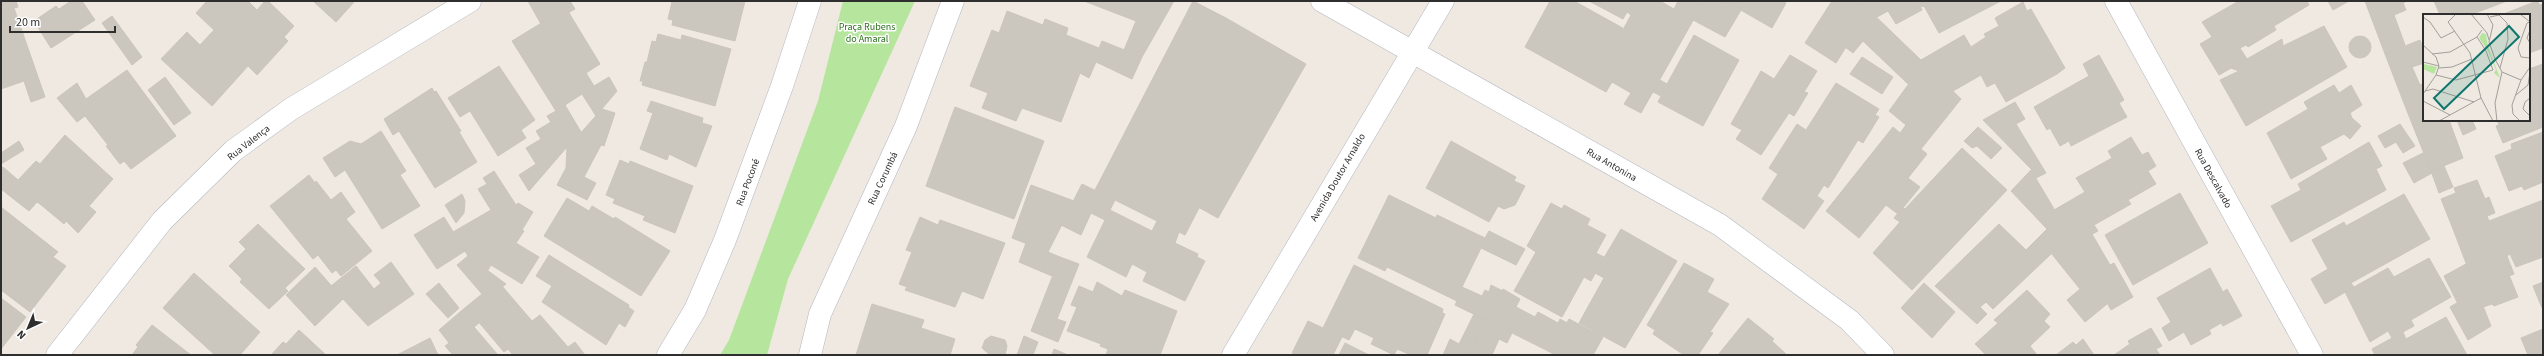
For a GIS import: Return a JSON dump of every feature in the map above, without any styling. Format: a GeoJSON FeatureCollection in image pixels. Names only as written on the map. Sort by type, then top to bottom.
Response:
{"type":"FeatureCollection","features":[{"type":"Feature","properties":{"kind":"street","name":"Rua Valença"},"geometry":{"type":"LineString","coordinates":[[57,355],[162,221],[233,151],[291,109],[470,1]]}},
{"type":"Feature","properties":{"kind":"street","name":"Rua Poconé"},"geometry":{"type":"LineString","coordinates":[[668,355],[695,310],[725,240],[782,86],[810,1]]}},
{"type":"Feature","properties":{"kind":"street","name":"Rua Corumbá"},"geometry":{"type":"LineString","coordinates":[[810,355],[820,314],[906,126],[953,1]]}},
{"type":"Feature","properties":{"kind":"street","name":"Rua Antonina"},"geometry":{"type":"LineString","coordinates":[[1322,1],[1720,226],[1849,320],[1883,355]]}},
{"type":"Feature","properties":{"kind":"street","name":"Avenida Doutor Arnaldo"},"geometry":{"type":"LineString","coordinates":[[1233,355],[1411,51],[1443,1]]}},
{"type":"Feature","properties":{"kind":"street","name":"Rua Descalvado"},"geometry":{"type":"LineString","coordinates":[[2116,1],[2312,355]]}},
{"type":"Feature","properties":{"kind":"green space","name":"Praça Rubens do Amaral"},"geometry":{"type":"Polygon","coordinates":[[[843,1],[915,1],[788,279],[767,355],[720,355],[729,340],[818,101],[843,1]]]}},
{"type":"Feature","properties":{"kind":"building"},"geometry":{"type":"Polygon","coordinates":[[[1,1],[16,1],[18,7],[14,8],[45,97],[31,102],[24,81],[1,89],[1,1]]]}},
{"type":"Feature","properties":{"kind":"building"},"geometry":{"type":"Polygon","coordinates":[[[71,1],[82,1],[95,20],[51,48],[34,21],[56,6],[59,9],[71,1]]]}},
{"type":"Feature","properties":{"kind":"building"},"geometry":{"type":"Polygon","coordinates":[[[207,1],[248,1],[257,10],[265,1],[268,1],[294,26],[284,37],[288,41],[257,75],[248,66],[212,106],[161,59],[187,32],[200,45],[214,30],[196,13],[207,1]]]}},
{"type":"Feature","properties":{"kind":"building"},"geometry":{"type":"Polygon","coordinates":[[[313,1],[355,1],[336,22],[313,1]]]}},
{"type":"Feature","properties":{"kind":"building"},"geometry":{"type":"Polygon","coordinates":[[[528,1],[570,1],[575,9],[568,13],[566,8],[541,24],[528,1]]]}},
{"type":"Feature","properties":{"kind":"building"},"geometry":{"type":"Polygon","coordinates":[[[668,1],[745,1],[735,41],[672,25],[673,20],[668,19],[672,2],[668,1]]]}},
{"type":"Feature","properties":{"kind":"building"},"geometry":{"type":"Polygon","coordinates":[[[1084,1],[1174,1],[1142,57],[1124,50],[1136,21],[1084,1]]]}},
{"type":"Feature","properties":{"kind":"building"},"geometry":{"type":"Polygon","coordinates":[[[1193,1],[1226,18],[1140,172],[1161,185],[1159,193],[1161,196],[1189,211],[1199,208],[1185,235],[1095,190],[1193,1]]]}},
{"type":"Feature","properties":{"kind":"building"},"geometry":{"type":"Polygon","coordinates":[[[1550,1],[1574,1],[1673,56],[1641,113],[1624,104],[1631,93],[1612,82],[1606,92],[1525,47],[1550,1]]]}},
{"type":"Feature","properties":{"kind":"building"},"geometry":{"type":"Polygon","coordinates":[[[1589,1],[1660,1],[1674,9],[1678,1],[1704,1],[1673,56],[1624,28],[1631,15],[1627,12],[1623,19],[1589,1]]]}},
{"type":"Feature","properties":{"kind":"building"},"geometry":{"type":"Polygon","coordinates":[[[1704,1],[1725,1],[1741,10],[1725,37],[1693,20],[1704,1]]]}},
{"type":"Feature","properties":{"kind":"building"},"geometry":{"type":"Polygon","coordinates":[[[1725,1],[1783,1],[1786,3],[1772,28],[1725,1]]]}},
{"type":"Feature","properties":{"kind":"building"},"geometry":{"type":"Polygon","coordinates":[[[1832,1],[1860,1],[1869,10],[1836,63],[1805,43],[1832,1]]]}},
{"type":"Feature","properties":{"kind":"building"},"geometry":{"type":"Polygon","coordinates":[[[1865,1],[1917,1],[1922,10],[1896,24],[1888,11],[1877,17],[1862,3],[1865,1]]]}},
{"type":"Feature","properties":{"kind":"building"},"geometry":{"type":"Polygon","coordinates":[[[1918,1],[2001,1],[1939,33],[1924,6],[1921,7],[1918,1]]]}},
{"type":"Feature","properties":{"kind":"building"},"geometry":{"type":"Polygon","coordinates":[[[2239,1],[2307,1],[2309,5],[2274,26],[2276,30],[2248,47],[2246,45],[2240,48],[2247,59],[2219,75],[2200,44],[2212,37],[2202,22],[2239,1]]]}},
{"type":"Feature","properties":{"kind":"building"},"geometry":{"type":"Polygon","coordinates":[[[2328,1],[2349,1],[2333,10],[2328,1]]]}},
{"type":"Feature","properties":{"kind":"building"},"geometry":{"type":"Polygon","coordinates":[[[2365,1],[2407,1],[2403,3],[2406,10],[2394,15],[2405,45],[2385,54],[2365,1]]]}},
{"type":"Feature","properties":{"kind":"building"},"geometry":{"type":"Polygon","coordinates":[[[2434,1],[2507,1],[2473,14],[2440,14],[2434,1]]]}},
{"type":"Feature","properties":{"kind":"building"},"geometry":{"type":"Polygon","coordinates":[[[2537,1],[2540,5],[2543,4],[2543,48],[2530,53],[2530,14],[2504,14],[2537,1]]]}},
{"type":"Feature","properties":{"kind":"building"},"geometry":{"type":"Polygon","coordinates":[[[2023,2],[2027,11],[2031,9],[2065,68],[2057,74],[2006,102],[1995,83],[1987,87],[1981,75],[1953,91],[1921,60],[1964,35],[1971,47],[1986,37],[1984,34],[1999,26],[1995,18],[2023,2]]]}},
{"type":"Feature","properties":{"kind":"building"},"geometry":{"type":"Polygon","coordinates":[[[566,8],[600,64],[586,73],[594,86],[609,77],[617,91],[596,116],[582,94],[565,105],[581,132],[567,147],[547,116],[556,111],[512,41],[566,8]]]}},
{"type":"Feature","properties":{"kind":"building"},"geometry":{"type":"Polygon","coordinates":[[[1869,10],[1924,63],[1908,84],[1863,41],[1853,53],[1845,47],[1869,10]]]}},
{"type":"Feature","properties":{"kind":"building"},"geometry":{"type":"Polygon","coordinates":[[[1007,11],[1043,25],[1045,19],[1068,28],[1066,35],[1099,48],[1102,41],[1142,57],[1132,79],[1096,62],[1089,78],[1080,73],[1061,122],[1022,108],[1016,121],[982,108],[988,93],[970,86],[992,30],[999,33],[1007,11]]]}},
{"type":"Feature","properties":{"kind":"building"},"geometry":{"type":"Polygon","coordinates":[[[112,16],[142,57],[132,65],[102,23],[112,16]]]}},
{"type":"Feature","properties":{"kind":"building"},"geometry":{"type":"Polygon","coordinates":[[[1226,18],[1306,64],[1218,218],[1198,207],[1189,211],[1161,196],[1159,193],[1161,185],[1140,172],[1226,18]]]}},
{"type":"Feature","properties":{"kind":"building"},"geometry":{"type":"Polygon","coordinates":[[[2324,26],[2347,67],[2246,126],[2220,80],[2239,71],[2231,68],[2282,39],[2283,46],[2324,26]]]}},
{"type":"Feature","properties":{"kind":"building"},"geometry":{"type":"Polygon","coordinates":[[[658,34],[681,40],[682,35],[731,49],[715,106],[642,85],[643,81],[640,81],[645,62],[647,62],[652,41],[656,42],[658,34]]]}},
{"type":"Feature","properties":{"kind":"building"},"geometry":{"type":"Polygon","coordinates":[[[1694,35],[1739,60],[1703,126],[1658,102],[1661,96],[1653,92],[1660,80],[1667,84],[1694,35]]]}},
{"type":"Feature","properties":{"kind":"building"},"geometry":{"type":"Polygon","coordinates":[[[2360,36],[2368,39],[2371,47],[2368,55],[2360,58],[2352,55],[2349,47],[2352,39],[2360,36]]]}},
{"type":"Feature","properties":{"kind":"building"},"geometry":{"type":"Polygon","coordinates":[[[2420,40],[2423,48],[2423,63],[2412,67],[2420,85],[2423,84],[2423,105],[2407,111],[2385,54],[2420,40]]]}},
{"type":"Feature","properties":{"kind":"building"},"geometry":{"type":"Polygon","coordinates":[[[1790,55],[1817,71],[1804,92],[1808,93],[1794,116],[1789,113],[1761,155],[1736,139],[1742,130],[1731,124],[1761,71],[1774,79],[1790,55]]]}},
{"type":"Feature","properties":{"kind":"building"},"geometry":{"type":"Polygon","coordinates":[[[2099,55],[2124,100],[2119,103],[2127,117],[2071,146],[2069,141],[2060,146],[2050,128],[2047,130],[2034,107],[2089,76],[2083,64],[2099,55]]]}},
{"type":"Feature","properties":{"kind":"building"},"geometry":{"type":"Polygon","coordinates":[[[1862,57],[1893,77],[1882,94],[1850,74],[1862,57]]]}},
{"type":"Feature","properties":{"kind":"building"},"geometry":{"type":"Polygon","coordinates":[[[1924,63],[1961,99],[1921,149],[1927,154],[1908,178],[1920,187],[1898,214],[1886,205],[1859,238],[1826,211],[1893,127],[1900,133],[1906,125],[1889,111],[1924,63]]]}},
{"type":"Feature","properties":{"kind":"building"},"geometry":{"type":"Polygon","coordinates":[[[2543,64],[2543,127],[2503,143],[2496,126],[2499,125],[2497,121],[2530,121],[2530,69],[2543,64]]]}},
{"type":"Feature","properties":{"kind":"building"},"geometry":{"type":"Polygon","coordinates":[[[499,66],[535,120],[521,130],[526,138],[498,156],[470,111],[460,117],[448,98],[499,66]]]}},
{"type":"Feature","properties":{"kind":"building"},"geometry":{"type":"Polygon","coordinates":[[[127,70],[176,136],[131,169],[124,161],[120,164],[106,146],[108,145],[85,116],[77,122],[57,98],[77,83],[86,99],[127,70]]]}},
{"type":"Feature","properties":{"kind":"building"},"geometry":{"type":"Polygon","coordinates":[[[165,77],[191,113],[174,125],[148,90],[165,77]]]}},
{"type":"Feature","properties":{"kind":"building"},"geometry":{"type":"Polygon","coordinates":[[[1836,83],[1879,109],[1875,115],[1879,117],[1863,143],[1858,140],[1828,188],[1824,185],[1817,196],[1824,201],[1804,229],[1762,199],[1778,174],[1769,168],[1797,124],[1806,130],[1836,83]]]}},
{"type":"Feature","properties":{"kind":"building"},"geometry":{"type":"Polygon","coordinates":[[[2334,85],[2339,93],[2351,85],[2362,105],[2350,113],[2352,118],[2361,126],[2350,139],[2344,134],[2320,147],[2327,159],[2291,179],[2267,133],[2308,109],[2304,102],[2334,85]]]}},
{"type":"Feature","properties":{"kind":"building"},"geometry":{"type":"Polygon","coordinates":[[[432,88],[434,92],[436,91],[461,131],[459,132],[477,162],[435,188],[399,131],[393,135],[384,119],[432,88]]]}},
{"type":"Feature","properties":{"kind":"building"},"geometry":{"type":"Polygon","coordinates":[[[651,101],[703,118],[702,123],[712,126],[696,167],[669,154],[667,160],[640,149],[653,113],[647,111],[651,101]]]}},
{"type":"Feature","properties":{"kind":"building"},"geometry":{"type":"Polygon","coordinates":[[[2015,102],[2025,119],[2016,124],[2046,173],[2036,178],[2032,170],[1983,120],[2015,102]]]}},
{"type":"Feature","properties":{"kind":"building"},"geometry":{"type":"Polygon","coordinates":[[[2423,105],[2423,121],[2449,121],[2463,158],[2431,171],[2407,111],[2423,105]]]}},
{"type":"Feature","properties":{"kind":"building"},"geometry":{"type":"Polygon","coordinates":[[[955,107],[1044,141],[1014,219],[926,186],[955,107]]]}},
{"type":"Feature","properties":{"kind":"building"},"geometry":{"type":"Polygon","coordinates":[[[602,109],[615,113],[604,146],[578,136],[602,109]]]}},
{"type":"Feature","properties":{"kind":"building"},"geometry":{"type":"Polygon","coordinates":[[[2457,121],[2472,121],[2476,129],[2463,135],[2457,121]]]}},
{"type":"Feature","properties":{"kind":"building"},"geometry":{"type":"Polygon","coordinates":[[[551,122],[567,147],[529,191],[519,175],[536,164],[526,148],[541,139],[536,131],[551,122]]]}},
{"type":"Feature","properties":{"kind":"building"},"geometry":{"type":"Polygon","coordinates":[[[2400,124],[2415,146],[2403,153],[2396,142],[2385,148],[2378,136],[2400,124]]]}},
{"type":"Feature","properties":{"kind":"building"},"geometry":{"type":"Polygon","coordinates":[[[1978,127],[2002,148],[1991,159],[1977,146],[1972,148],[1964,141],[1978,127]]]}},
{"type":"Feature","properties":{"kind":"building"},"geometry":{"type":"Polygon","coordinates":[[[381,131],[406,171],[400,175],[420,206],[382,229],[345,170],[335,177],[323,158],[350,141],[361,144],[381,131]]]}},
{"type":"Feature","properties":{"kind":"building"},"geometry":{"type":"Polygon","coordinates":[[[2543,132],[2543,182],[2524,190],[2522,186],[2509,191],[2495,156],[2512,149],[2511,144],[2543,132]]]}},
{"type":"Feature","properties":{"kind":"building"},"geometry":{"type":"Polygon","coordinates":[[[65,135],[113,179],[89,206],[96,212],[78,233],[66,221],[64,224],[37,202],[29,211],[1,189],[1,170],[3,167],[18,180],[36,161],[40,164],[65,135]]]}},
{"type":"Feature","properties":{"kind":"building"},"geometry":{"type":"Polygon","coordinates":[[[578,136],[601,145],[584,177],[596,183],[587,200],[557,185],[566,168],[567,147],[578,136]]]}},
{"type":"Feature","properties":{"kind":"building"},"geometry":{"type":"Polygon","coordinates":[[[2131,137],[2142,155],[2148,152],[2156,166],[2148,171],[2156,184],[2128,200],[2131,204],[2094,225],[2098,231],[2074,244],[2054,210],[2085,192],[2076,178],[2112,158],[2108,151],[2131,137]]]}},
{"type":"Feature","properties":{"kind":"building"},"geometry":{"type":"Polygon","coordinates":[[[19,141],[24,150],[1,164],[1,153],[19,141]]]}},
{"type":"Feature","properties":{"kind":"building"},"geometry":{"type":"Polygon","coordinates":[[[1451,141],[1516,177],[1514,181],[1525,186],[1515,205],[1504,209],[1498,206],[1489,222],[1426,188],[1451,141]]]}},
{"type":"Feature","properties":{"kind":"building"},"geometry":{"type":"Polygon","coordinates":[[[2369,142],[2382,166],[2376,169],[2386,190],[2291,242],[2271,206],[2301,190],[2298,184],[2369,142]]]}},
{"type":"Feature","properties":{"kind":"building"},"geometry":{"type":"Polygon","coordinates":[[[1962,148],[2007,190],[1912,290],[1873,253],[1900,222],[1894,218],[1903,207],[1905,209],[1962,148]]]}},
{"type":"Feature","properties":{"kind":"building"},"geometry":{"type":"Polygon","coordinates":[[[2423,153],[2432,173],[2414,183],[2403,163],[2423,153]]]}},
{"type":"Feature","properties":{"kind":"building"},"geometry":{"type":"Polygon","coordinates":[[[620,160],[629,164],[630,161],[693,186],[675,233],[643,220],[645,216],[613,203],[615,199],[606,195],[620,160]]]}},
{"type":"Feature","properties":{"kind":"building"},"geometry":{"type":"Polygon","coordinates":[[[2444,166],[2453,187],[2439,193],[2431,171],[2444,166]]]}},
{"type":"Feature","properties":{"kind":"building"},"geometry":{"type":"Polygon","coordinates":[[[2031,170],[2070,236],[1993,309],[1986,302],[1980,307],[1987,314],[1977,324],[1935,286],[1999,224],[2026,250],[2047,229],[2011,191],[2031,170]]]}},
{"type":"Feature","properties":{"kind":"building"},"geometry":{"type":"Polygon","coordinates":[[[494,171],[516,205],[468,256],[453,232],[491,210],[478,189],[487,184],[483,178],[494,171]]]}},
{"type":"Feature","properties":{"kind":"building"},"geometry":{"type":"Polygon","coordinates":[[[309,175],[315,183],[316,181],[331,200],[341,192],[355,212],[346,219],[372,251],[341,276],[336,270],[332,273],[318,255],[313,259],[270,206],[309,175]]]}},
{"type":"Feature","properties":{"kind":"building"},"geometry":{"type":"Polygon","coordinates":[[[2477,180],[2485,199],[2489,197],[2495,213],[2453,229],[2441,199],[2456,193],[2454,188],[2477,180]]]}},
{"type":"Feature","properties":{"kind":"building"},"geometry":{"type":"Polygon","coordinates":[[[1082,184],[1115,200],[1110,210],[1152,231],[1157,221],[1179,232],[1175,243],[1198,254],[1197,257],[1205,261],[1185,301],[1143,281],[1147,272],[1132,264],[1126,277],[1087,257],[1105,220],[1091,213],[1081,235],[1061,225],[1082,184]]]}},
{"type":"Feature","properties":{"kind":"building"},"geometry":{"type":"Polygon","coordinates":[[[1031,185],[1074,201],[1048,252],[1012,238],[1031,185]]]}},
{"type":"Feature","properties":{"kind":"building"},"geometry":{"type":"Polygon","coordinates":[[[2180,193],[2208,243],[2133,285],[2105,235],[2180,193]]]}},
{"type":"Feature","properties":{"kind":"building"},"geometry":{"type":"Polygon","coordinates":[[[462,194],[465,201],[464,213],[456,223],[445,205],[462,194]]]}},
{"type":"Feature","properties":{"kind":"building"},"geometry":{"type":"Polygon","coordinates":[[[2404,194],[2430,239],[2351,283],[2354,287],[2325,304],[2311,279],[2328,269],[2312,240],[2344,222],[2346,226],[2404,194]]]}},
{"type":"Feature","properties":{"kind":"building"},"geometry":{"type":"Polygon","coordinates":[[[1389,195],[1436,218],[1437,215],[1485,238],[1489,231],[1525,249],[1516,265],[1481,248],[1462,287],[1482,296],[1485,290],[1489,292],[1491,285],[1503,291],[1486,320],[1455,305],[1457,301],[1387,267],[1385,271],[1358,258],[1389,195]]]}},
{"type":"Feature","properties":{"kind":"building"},"geometry":{"type":"Polygon","coordinates":[[[567,198],[589,211],[592,206],[614,219],[615,217],[670,251],[641,296],[544,236],[567,198]]]}},
{"type":"Feature","properties":{"kind":"building"},"geometry":{"type":"Polygon","coordinates":[[[2543,200],[2543,257],[2516,267],[2510,254],[2507,256],[2514,274],[2476,289],[2453,229],[2487,216],[2489,221],[2543,200]]]}},
{"type":"Feature","properties":{"kind":"building"},"geometry":{"type":"Polygon","coordinates":[[[518,203],[533,212],[522,230],[504,218],[518,203]]]}},
{"type":"Feature","properties":{"kind":"building"},"geometry":{"type":"Polygon","coordinates":[[[1551,203],[1562,209],[1564,205],[1590,219],[1587,225],[1606,235],[1596,253],[1604,257],[1591,281],[1584,277],[1562,317],[1514,291],[1536,252],[1527,246],[1551,203]]]}},
{"type":"Feature","properties":{"kind":"building"},"geometry":{"type":"Polygon","coordinates":[[[1,207],[58,252],[53,257],[66,266],[30,312],[1,290],[1,207]]]}},
{"type":"Feature","properties":{"kind":"building"},"geometry":{"type":"Polygon","coordinates":[[[444,217],[465,251],[437,269],[414,235],[444,217]]]}},
{"type":"Feature","properties":{"kind":"building"},"geometry":{"type":"Polygon","coordinates":[[[920,217],[938,225],[940,220],[1005,243],[983,299],[962,291],[955,307],[905,290],[907,287],[899,284],[912,252],[906,250],[920,217]]]}},
{"type":"Feature","properties":{"kind":"building"},"geometry":{"type":"Polygon","coordinates":[[[504,218],[524,231],[516,243],[539,257],[522,284],[491,265],[488,270],[469,256],[504,218]]]}},
{"type":"Feature","properties":{"kind":"building"},"geometry":{"type":"Polygon","coordinates":[[[258,224],[305,269],[285,288],[288,291],[269,309],[240,282],[242,279],[229,266],[246,249],[239,242],[258,224]]]}},
{"type":"Feature","properties":{"kind":"building"},"geometry":{"type":"Polygon","coordinates":[[[1621,229],[1677,261],[1625,348],[1579,323],[1604,278],[1595,273],[1621,229]]]}},
{"type":"Feature","properties":{"kind":"building"},"geometry":{"type":"Polygon","coordinates":[[[2092,234],[2110,265],[2114,263],[2133,297],[2111,310],[2074,244],[2092,234]]]}},
{"type":"Feature","properties":{"kind":"building"},"geometry":{"type":"Polygon","coordinates":[[[2070,236],[2107,304],[2085,322],[2067,300],[2080,289],[2051,253],[2070,236]]]}},
{"type":"Feature","properties":{"kind":"building"},"geometry":{"type":"Polygon","coordinates":[[[1026,243],[1060,257],[1052,276],[1019,262],[1026,243]]]}},
{"type":"Feature","properties":{"kind":"building"},"geometry":{"type":"Polygon","coordinates":[[[549,255],[629,305],[628,307],[634,311],[625,327],[619,323],[606,345],[542,302],[552,286],[536,276],[549,255]]]}},
{"type":"Feature","properties":{"kind":"building"},"geometry":{"type":"Polygon","coordinates":[[[468,256],[506,284],[474,309],[508,349],[504,352],[466,307],[482,294],[457,265],[468,256]]]}},
{"type":"Feature","properties":{"kind":"building"},"geometry":{"type":"Polygon","coordinates":[[[1060,257],[1079,264],[1057,319],[1066,322],[1058,342],[1031,331],[1060,257]]]}},
{"type":"Feature","properties":{"kind":"building"},"geometry":{"type":"Polygon","coordinates":[[[2429,258],[2451,297],[2411,320],[2414,326],[2392,338],[2388,331],[2370,342],[2345,292],[2388,268],[2394,277],[2429,258]]]}},
{"type":"Feature","properties":{"kind":"building"},"geometry":{"type":"Polygon","coordinates":[[[391,262],[414,294],[368,326],[331,286],[356,266],[374,289],[381,283],[374,275],[391,262]]]}},
{"type":"Feature","properties":{"kind":"building"},"geometry":{"type":"Polygon","coordinates":[[[1684,263],[1714,279],[1707,292],[1729,304],[1710,332],[1713,333],[1698,355],[1684,355],[1653,334],[1655,330],[1647,325],[1684,263]]]}},
{"type":"Feature","properties":{"kind":"building"},"geometry":{"type":"Polygon","coordinates":[[[2466,264],[2477,291],[2457,302],[2444,276],[2466,264]]]}},
{"type":"Feature","properties":{"kind":"building"},"geometry":{"type":"Polygon","coordinates":[[[1354,265],[1443,309],[1442,313],[1445,314],[1427,355],[1411,355],[1397,349],[1394,355],[1371,344],[1374,338],[1355,329],[1349,340],[1323,328],[1354,265]]]}},
{"type":"Feature","properties":{"kind":"building"},"geometry":{"type":"Polygon","coordinates":[[[315,267],[343,299],[315,326],[286,295],[315,267]]]}},
{"type":"Feature","properties":{"kind":"building"},"geometry":{"type":"Polygon","coordinates":[[[2210,268],[2223,292],[2227,289],[2242,316],[2223,326],[2221,323],[2209,330],[2211,334],[2191,345],[2184,332],[2169,341],[2162,328],[2171,322],[2157,298],[2210,268]]]}},
{"type":"Feature","properties":{"kind":"building"},"geometry":{"type":"Polygon","coordinates":[[[194,273],[260,332],[240,355],[215,355],[163,308],[194,273]]]}},
{"type":"Feature","properties":{"kind":"building"},"geometry":{"type":"Polygon","coordinates":[[[2509,275],[2518,297],[2494,306],[2492,304],[2483,307],[2476,289],[2509,275]]]}},
{"type":"Feature","properties":{"kind":"building"},"geometry":{"type":"Polygon","coordinates":[[[1097,282],[1122,296],[1125,290],[1177,311],[1160,355],[1106,355],[1108,349],[1100,346],[1101,344],[1067,331],[1077,307],[1071,305],[1079,286],[1093,292],[1097,282]]]}},
{"type":"Feature","properties":{"kind":"building"},"geometry":{"type":"Polygon","coordinates":[[[2543,282],[2543,308],[2542,308],[2533,286],[2543,282]]]}},
{"type":"Feature","properties":{"kind":"building"},"geometry":{"type":"Polygon","coordinates":[[[439,283],[459,308],[448,318],[426,294],[439,283]]]}},
{"type":"Feature","properties":{"kind":"building"},"geometry":{"type":"Polygon","coordinates":[[[1924,283],[1955,312],[1932,338],[1901,308],[1924,283]]]}},
{"type":"Feature","properties":{"kind":"building"},"geometry":{"type":"Polygon","coordinates":[[[502,286],[532,321],[540,315],[568,347],[575,342],[585,355],[513,355],[474,309],[502,286]]]}},
{"type":"Feature","properties":{"kind":"building"},"geometry":{"type":"Polygon","coordinates":[[[1503,289],[1520,299],[1516,307],[1535,317],[1538,312],[1558,323],[1560,319],[1567,323],[1550,352],[1486,320],[1503,289]]]}},
{"type":"Feature","properties":{"kind":"building"},"geometry":{"type":"Polygon","coordinates":[[[2027,290],[2050,314],[2044,321],[2050,327],[2030,346],[2037,355],[1986,355],[1975,344],[1998,323],[1994,320],[2027,290]]]}},
{"type":"Feature","properties":{"kind":"building"},"geometry":{"type":"Polygon","coordinates":[[[2477,291],[2491,326],[2468,340],[2450,307],[2477,291]]]}},
{"type":"Feature","properties":{"kind":"building"},"geometry":{"type":"Polygon","coordinates":[[[1,298],[26,317],[1,349],[1,298]]]}},
{"type":"Feature","properties":{"kind":"building"},"geometry":{"type":"Polygon","coordinates":[[[872,304],[924,320],[921,328],[955,339],[950,355],[856,355],[872,304]]]}},
{"type":"Feature","properties":{"kind":"building"},"geometry":{"type":"Polygon","coordinates":[[[466,307],[479,323],[474,327],[498,355],[453,355],[445,346],[449,343],[439,330],[466,307]]]}},
{"type":"Feature","properties":{"kind":"building"},"geometry":{"type":"Polygon","coordinates":[[[1474,314],[1486,320],[1468,355],[1443,355],[1450,339],[1459,344],[1474,314]]]}},
{"type":"Feature","properties":{"kind":"building"},"geometry":{"type":"Polygon","coordinates":[[[2446,317],[2467,355],[2375,355],[2372,349],[2403,332],[2406,339],[2446,317]]]}},
{"type":"Feature","properties":{"kind":"building"},"geometry":{"type":"Polygon","coordinates":[[[1748,318],[1774,339],[1772,341],[1787,355],[1718,355],[1748,318]]]}},
{"type":"Feature","properties":{"kind":"building"},"geometry":{"type":"Polygon","coordinates":[[[1569,319],[1603,337],[1593,355],[1555,355],[1550,352],[1569,319]]]}},
{"type":"Feature","properties":{"kind":"building"},"geometry":{"type":"Polygon","coordinates":[[[1486,320],[1512,333],[1507,343],[1499,339],[1492,355],[1468,355],[1486,320]]]}},
{"type":"Feature","properties":{"kind":"building"},"geometry":{"type":"Polygon","coordinates":[[[1308,321],[1342,337],[1333,355],[1296,355],[1292,353],[1308,321]]]}},
{"type":"Feature","properties":{"kind":"building"},"geometry":{"type":"Polygon","coordinates":[[[152,325],[191,355],[132,355],[138,347],[136,345],[152,325]]]}},
{"type":"Feature","properties":{"kind":"building"},"geometry":{"type":"Polygon","coordinates":[[[2151,328],[2162,346],[2156,349],[2160,355],[2136,355],[2128,341],[2151,328]]]}},
{"type":"Feature","properties":{"kind":"building"},"geometry":{"type":"Polygon","coordinates":[[[2543,329],[2543,355],[2528,355],[2521,338],[2543,329]]]}},
{"type":"Feature","properties":{"kind":"building"},"geometry":{"type":"Polygon","coordinates":[[[299,330],[326,355],[298,355],[286,344],[299,330]]]}},
{"type":"Feature","properties":{"kind":"building"},"geometry":{"type":"Polygon","coordinates":[[[991,336],[1005,340],[1007,346],[1005,355],[990,355],[982,348],[985,340],[991,336]]]}},
{"type":"Feature","properties":{"kind":"building"},"geometry":{"type":"Polygon","coordinates":[[[1024,336],[1038,342],[1033,355],[1017,355],[1024,336]]]}},
{"type":"Feature","properties":{"kind":"building"},"geometry":{"type":"Polygon","coordinates":[[[430,338],[438,355],[397,355],[430,338]]]}},
{"type":"Feature","properties":{"kind":"building"},"geometry":{"type":"Polygon","coordinates":[[[2083,339],[2094,355],[2056,355],[2073,342],[2076,345],[2083,339]]]}},
{"type":"Feature","properties":{"kind":"building"},"geometry":{"type":"Polygon","coordinates":[[[283,342],[286,344],[298,355],[271,355],[283,342]]]}},
{"type":"Feature","properties":{"kind":"building"},"geometry":{"type":"Polygon","coordinates":[[[1345,343],[1369,355],[1339,355],[1345,343]]]}},
{"type":"Feature","properties":{"kind":"building"},"geometry":{"type":"Polygon","coordinates":[[[2130,344],[2136,355],[2114,355],[2130,344]]]}},
{"type":"Feature","properties":{"kind":"building"},"geometry":{"type":"Polygon","coordinates":[[[1054,349],[1068,355],[1052,355],[1054,349]]]}}]}
